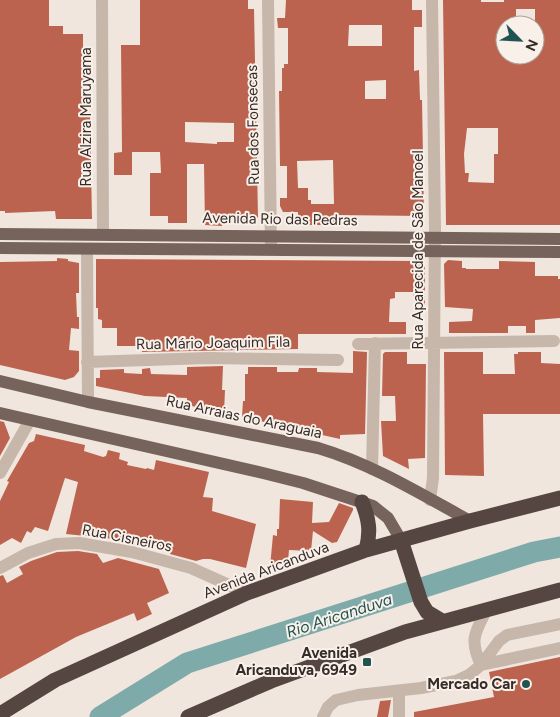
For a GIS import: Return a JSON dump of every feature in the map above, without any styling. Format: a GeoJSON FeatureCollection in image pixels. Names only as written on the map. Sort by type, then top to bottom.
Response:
{"type":"FeatureCollection","features":[{"type":"Feature","properties":{"kind":"highway","name":"Avenida Aricanduva"},"geometry":{"type":"LineString","coordinates":[[0,714],[55,680],[247,593],[366,550],[560,498]]}},
{"type":"Feature","properties":{"kind":"highway"},"geometry":{"type":"LineString","coordinates":[[362,502],[370,524],[366,550]]}},
{"type":"Feature","properties":{"kind":"highway"},"geometry":{"type":"LineString","coordinates":[[401,540],[421,602],[427,612],[442,621]]}},
{"type":"Feature","properties":{"kind":"highway"},"geometry":{"type":"LineString","coordinates":[[188,717],[271,681],[377,642],[442,621],[560,590]]}},
{"type":"Feature","properties":{"kind":"main road","name":"Avenida Rio das Pedras"},"geometry":{"type":"LineString","coordinates":[[0,234],[560,239]]}},
{"type":"Feature","properties":{"kind":"main road","name":"Avenida Rio das Pedras"},"geometry":{"type":"LineString","coordinates":[[0,248],[560,252]]}},
{"type":"Feature","properties":{"kind":"main road","name":"Rua Arraias do Araguaia"},"geometry":{"type":"LineString","coordinates":[[0,380],[88,402],[318,448],[344,456],[372,468],[470,521]]}},
{"type":"Feature","properties":{"kind":"main road"},"geometry":{"type":"LineString","coordinates":[[0,414],[303,483],[362,502],[380,511],[388,518],[401,540]]}},
{"type":"Feature","properties":{"kind":"street","name":"Rua Alzira Maruyama"},"geometry":{"type":"LineString","coordinates":[[102,0],[103,234]]}},
{"type":"Feature","properties":{"kind":"street","name":"Rua dos Fonsecas"},"geometry":{"type":"LineString","coordinates":[[268,0],[271,250]]}},
{"type":"Feature","properties":{"kind":"street","name":"Rua Aparecida de São Manoel"},"geometry":{"type":"LineString","coordinates":[[430,500],[434,478],[432,0]]}},
{"type":"Feature","properties":{"kind":"street"},"geometry":{"type":"LineString","coordinates":[[87,249],[88,402]]}},
{"type":"Feature","properties":{"kind":"street"},"geometry":{"type":"LineString","coordinates":[[358,344],[554,341]]}},
{"type":"Feature","properties":{"kind":"street"},"geometry":{"type":"LineString","coordinates":[[372,468],[375,343]]}},
{"type":"Feature","properties":{"kind":"street","name":"Rua Mário Joaquim Fila"},"geometry":{"type":"LineString","coordinates":[[87,362],[208,358],[338,360]]}},
{"type":"Feature","properties":{"kind":"street"},"geometry":{"type":"LineString","coordinates":[[0,473],[30,420]]}},
{"type":"Feature","properties":{"kind":"street","name":"Rua Cisneiros"},"geometry":{"type":"LineString","coordinates":[[0,568],[28,553],[56,544],[79,543],[132,552],[191,568],[247,593]]}},
{"type":"Feature","properties":{"kind":"street"},"geometry":{"type":"LineString","coordinates":[[482,665],[474,646],[474,636],[487,609]]}},
{"type":"Feature","properties":{"kind":"street"},"geometry":{"type":"LineString","coordinates":[[323,717],[328,707],[336,700],[456,681],[469,675],[482,665],[502,638],[507,635],[560,624]]}},
{"type":"Feature","properties":{"kind":"street"},"geometry":{"type":"LineString","coordinates":[[482,665],[560,648]]}},
{"type":"Feature","properties":{"kind":"street"},"geometry":{"type":"LineString","coordinates":[[398,717],[399,691]]}},
{"type":"Feature","properties":{"kind":"building"},"geometry":{"type":"Polygon","coordinates":[[[0,0],[49,0],[49,26],[63,26],[63,34],[83,34],[83,62],[90,62],[90,80],[82,81],[83,117],[90,117],[92,219],[56,219],[55,211],[5,213],[5,211],[0,211],[0,0]]]}},
{"type":"Feature","properties":{"kind":"building"},"geometry":{"type":"Polygon","coordinates":[[[140,0],[248,0],[248,9],[254,9],[258,217],[254,221],[222,221],[222,226],[205,225],[204,164],[187,164],[187,223],[168,223],[168,216],[150,216],[150,173],[161,173],[160,152],[132,152],[132,175],[114,175],[114,153],[122,152],[121,45],[140,45],[140,0]],[[185,122],[185,142],[217,144],[217,142],[234,142],[234,123],[185,122]]]}},
{"type":"Feature","properties":{"kind":"building"},"geometry":{"type":"Polygon","coordinates":[[[286,0],[412,0],[412,10],[422,10],[422,27],[414,27],[414,71],[419,70],[420,100],[422,100],[424,216],[334,215],[334,225],[310,225],[298,224],[298,212],[283,212],[280,206],[280,198],[287,198],[287,166],[280,166],[279,91],[282,91],[282,68],[284,68],[284,64],[288,64],[288,28],[278,28],[277,18],[285,18],[286,0]],[[349,25],[348,46],[382,46],[382,25],[349,25]],[[386,80],[365,81],[365,99],[386,99],[386,80]],[[333,160],[297,161],[298,188],[308,188],[308,200],[311,200],[311,204],[334,204],[333,160]]]}},
{"type":"Feature","properties":{"kind":"building"},"geometry":{"type":"Polygon","coordinates":[[[443,0],[504,2],[504,0],[560,0],[560,225],[446,225],[443,0]],[[467,128],[464,154],[465,173],[469,173],[468,182],[494,183],[494,154],[498,154],[498,128],[467,128]]]}},
{"type":"Feature","properties":{"kind":"building"},"geometry":{"type":"Polygon","coordinates":[[[57,258],[79,263],[79,293],[76,293],[79,329],[71,328],[69,350],[79,351],[79,371],[74,377],[65,380],[0,365],[0,262],[57,261],[57,258]]]}},
{"type":"Feature","properties":{"kind":"building"},"geometry":{"type":"Polygon","coordinates":[[[96,259],[420,261],[425,266],[425,305],[415,304],[413,292],[395,292],[395,298],[390,299],[389,322],[406,322],[406,334],[298,334],[298,349],[142,352],[142,346],[117,346],[117,328],[102,328],[102,320],[98,319],[98,308],[96,308],[96,259]]]}},
{"type":"Feature","properties":{"kind":"building"},"geometry":{"type":"Polygon","coordinates":[[[448,260],[462,261],[462,268],[466,269],[499,269],[499,261],[535,262],[535,276],[558,276],[558,279],[560,279],[560,318],[535,320],[535,333],[526,333],[526,326],[508,326],[508,333],[449,333],[449,322],[472,321],[473,309],[445,307],[444,264],[448,260]]]}},
{"type":"Feature","properties":{"kind":"building"},"geometry":{"type":"Polygon","coordinates":[[[353,351],[367,352],[365,434],[340,435],[340,439],[242,417],[243,401],[245,401],[245,374],[248,374],[248,367],[277,367],[277,372],[298,372],[299,368],[317,368],[317,372],[353,373],[353,351]]]}},
{"type":"Feature","properties":{"kind":"building"},"geometry":{"type":"Polygon","coordinates":[[[385,352],[407,352],[407,364],[426,364],[425,458],[408,459],[409,469],[383,456],[381,421],[396,421],[395,396],[382,396],[383,354],[385,352]]]}},
{"type":"Feature","properties":{"kind":"building"},"geometry":{"type":"Polygon","coordinates":[[[444,352],[483,352],[483,374],[515,374],[514,354],[518,354],[518,352],[541,352],[541,363],[560,364],[560,414],[483,414],[484,476],[445,475],[444,352]]]}},
{"type":"Feature","properties":{"kind":"building"},"geometry":{"type":"Polygon","coordinates":[[[223,366],[222,390],[225,390],[224,413],[187,405],[187,398],[145,396],[96,386],[96,378],[100,378],[100,370],[124,369],[124,373],[142,374],[142,369],[150,368],[151,374],[187,375],[187,367],[223,366]]]}},
{"type":"Feature","properties":{"kind":"building"},"geometry":{"type":"Polygon","coordinates":[[[0,421],[4,422],[10,438],[0,456],[0,421]]]}},
{"type":"Feature","properties":{"kind":"building"},"geometry":{"type":"Polygon","coordinates":[[[36,434],[85,445],[84,451],[103,457],[106,456],[108,450],[120,453],[119,459],[128,462],[127,465],[154,470],[156,460],[209,472],[203,497],[213,498],[212,511],[256,524],[246,568],[210,559],[196,561],[170,554],[171,551],[153,546],[153,549],[125,543],[125,540],[66,534],[78,482],[65,478],[48,531],[35,527],[31,533],[27,531],[21,543],[12,538],[0,545],[0,501],[9,482],[7,481],[29,443],[34,441],[36,434]]]}},
{"type":"Feature","properties":{"kind":"building"},"geometry":{"type":"Polygon","coordinates":[[[280,499],[313,502],[312,523],[329,522],[339,503],[353,508],[353,510],[337,542],[332,543],[313,531],[311,551],[289,550],[288,561],[270,567],[273,535],[277,536],[277,529],[279,529],[280,499]]]}},
{"type":"Feature","properties":{"kind":"building"},"geometry":{"type":"Polygon","coordinates":[[[78,551],[97,554],[103,563],[118,558],[159,569],[169,593],[147,603],[152,614],[137,621],[134,613],[76,637],[0,679],[0,576],[3,575],[7,583],[23,574],[19,567],[31,561],[57,552],[78,551]]]}},
{"type":"Feature","properties":{"kind":"building","name":"Mercado Car"},"geometry":{"type":"Polygon","coordinates":[[[560,657],[560,717],[414,717],[414,712],[494,697],[489,672],[560,657]]]}},
{"type":"Feature","properties":{"kind":"building"},"geometry":{"type":"Polygon","coordinates":[[[391,700],[388,717],[377,717],[380,701],[391,700]]]}},
{"type":"Feature","properties":{"kind":"waterway","name":"Rio Aricanduva"},"geometry":{"type":"LineString","coordinates":[[100,717],[187,663],[534,552],[560,547]]}},
{"type":"Feature","properties":{"kind":"place","name":"Avenida Aricanduva, 6949"},"geometry":{"type":"Point","coordinates":[367,662]}},
{"type":"Feature","properties":{"kind":"place","name":"Mercado Car"},"geometry":{"type":"Point","coordinates":[526,684]}}]}
